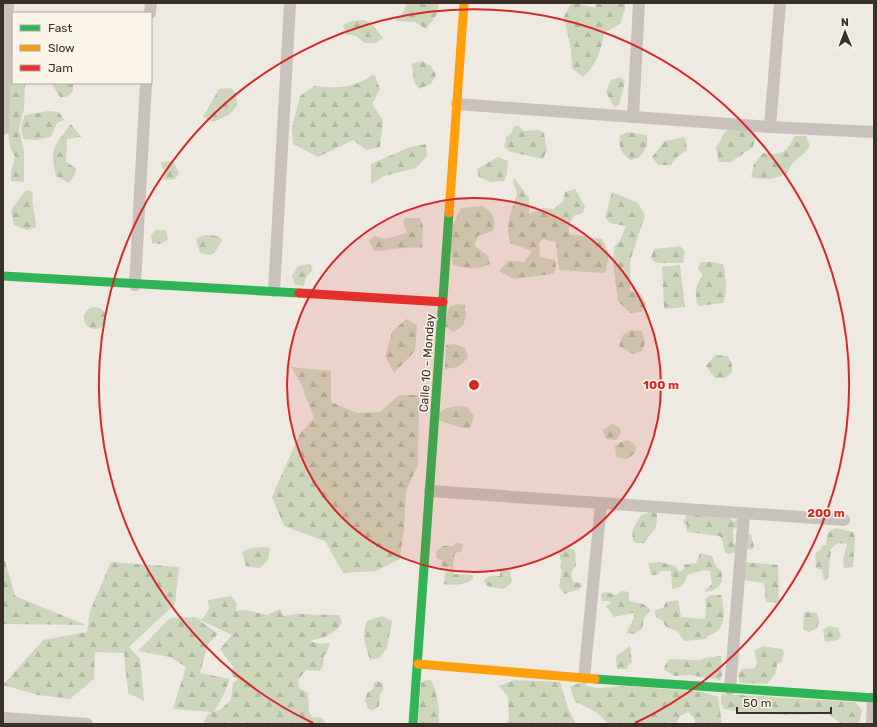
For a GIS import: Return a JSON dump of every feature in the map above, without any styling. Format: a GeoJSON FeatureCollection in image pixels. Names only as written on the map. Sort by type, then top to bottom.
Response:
{"type":"FeatureCollection","features":[{"type":"Feature","properties":{"kind":"street"},"geometry":{"type":"LineString","coordinates":[[3,129],[8,3]]}},
{"type":"Feature","properties":{"kind":"street"},"geometry":{"type":"LineString","coordinates":[[274,291],[290,3]]}},
{"type":"Feature","properties":{"kind":"street","name":"Calle 10 - Monday"},"geometry":{"type":"LineString","coordinates":[[413,724],[464,3]]}},
{"type":"Feature","properties":{"kind":"street"},"geometry":{"type":"LineString","coordinates":[[633,116],[640,3]]}},
{"type":"Feature","properties":{"kind":"street"},"geometry":{"type":"LineString","coordinates":[[770,127],[780,3]]}},
{"type":"Feature","properties":{"kind":"street"},"geometry":{"type":"LineString","coordinates":[[135,285],[146,84]]}},
{"type":"Feature","properties":{"kind":"street"},"geometry":{"type":"LineString","coordinates":[[457,104],[770,127],[874,132]]}},
{"type":"Feature","properties":{"kind":"street"},"geometry":{"type":"LineString","coordinates":[[3,276],[443,302]]}},
{"type":"Feature","properties":{"kind":"street"},"geometry":{"type":"LineString","coordinates":[[430,491],[844,520]]}},
{"type":"Feature","properties":{"kind":"street"},"geometry":{"type":"LineString","coordinates":[[584,678],[601,504]]}},
{"type":"Feature","properties":{"kind":"street"},"geometry":{"type":"LineString","coordinates":[[730,689],[744,514]]}},
{"type":"Feature","properties":{"kind":"street"},"geometry":{"type":"LineString","coordinates":[[418,664],[730,689],[874,698],[872,724]]}},
{"type":"Feature","properties":{"kind":"street"},"geometry":{"type":"LineString","coordinates":[[3,718],[87,724]]}},
{"type":"Feature","properties":{"kind":"green space"},"geometry":{"type":"Polygon","coordinates":[[[407,3],[438,3],[438,13],[426,29],[415,22],[395,21],[404,11],[407,3]]]}},
{"type":"Feature","properties":{"kind":"green space"},"geometry":{"type":"Polygon","coordinates":[[[576,3],[595,8],[596,3],[625,3],[625,9],[620,24],[604,33],[598,57],[583,77],[572,68],[571,50],[564,17],[570,5],[576,3]]]}},
{"type":"Feature","properties":{"kind":"green space"},"geometry":{"type":"Polygon","coordinates":[[[364,20],[372,24],[383,38],[376,43],[365,43],[356,36],[346,34],[343,25],[352,21],[364,20]]]}},
{"type":"Feature","properties":{"kind":"green space"},"geometry":{"type":"Polygon","coordinates":[[[422,61],[431,66],[436,75],[431,84],[419,89],[414,82],[412,64],[422,61]]]}},
{"type":"Feature","properties":{"kind":"green space"},"geometry":{"type":"Polygon","coordinates":[[[12,70],[12,84],[28,84],[25,85],[24,109],[19,129],[24,151],[24,182],[11,181],[11,172],[15,157],[10,148],[6,117],[10,109],[10,71],[12,70]]]}},
{"type":"Feature","properties":{"kind":"green space"},"geometry":{"type":"Polygon","coordinates":[[[374,74],[380,89],[372,104],[383,120],[380,147],[366,150],[353,140],[318,157],[293,144],[292,128],[300,96],[314,86],[338,87],[352,85],[374,74]]]}},
{"type":"Feature","properties":{"kind":"green space"},"geometry":{"type":"Polygon","coordinates":[[[620,77],[625,82],[619,105],[614,107],[606,92],[611,80],[620,77]]]}},
{"type":"Feature","properties":{"kind":"green space"},"geometry":{"type":"Polygon","coordinates":[[[52,84],[73,84],[73,91],[66,97],[60,97],[52,84]]]}},
{"type":"Feature","properties":{"kind":"green space"},"geometry":{"type":"Polygon","coordinates":[[[231,88],[236,94],[237,106],[229,115],[213,122],[203,117],[219,89],[231,88]]]}},
{"type":"Feature","properties":{"kind":"green space"},"geometry":{"type":"Polygon","coordinates":[[[49,111],[59,112],[64,120],[57,123],[51,137],[37,140],[23,139],[21,127],[25,115],[49,111]]]}},
{"type":"Feature","properties":{"kind":"green space"},"geometry":{"type":"Polygon","coordinates":[[[71,124],[81,137],[67,139],[66,162],[76,168],[75,174],[69,183],[56,176],[53,152],[57,142],[71,124]]]}},
{"type":"Feature","properties":{"kind":"green space"},"geometry":{"type":"Polygon","coordinates":[[[514,126],[519,126],[524,131],[538,130],[544,133],[547,150],[543,159],[511,152],[504,147],[506,137],[511,133],[514,126]]]}},
{"type":"Feature","properties":{"kind":"green space"},"geometry":{"type":"Polygon","coordinates":[[[733,127],[750,128],[756,135],[753,147],[731,162],[719,162],[716,148],[725,132],[733,127]]]}},
{"type":"Feature","properties":{"kind":"green space"},"geometry":{"type":"Polygon","coordinates":[[[628,132],[647,135],[647,146],[640,157],[631,160],[623,153],[619,143],[620,135],[628,132]]]}},
{"type":"Feature","properties":{"kind":"green space"},"geometry":{"type":"Polygon","coordinates":[[[795,136],[806,136],[810,146],[792,163],[788,172],[780,177],[770,179],[751,177],[754,164],[763,153],[775,154],[783,152],[795,136]]]}},
{"type":"Feature","properties":{"kind":"green space"},"geometry":{"type":"Polygon","coordinates":[[[685,137],[687,150],[678,156],[671,165],[658,165],[652,157],[665,141],[685,137]]]}},
{"type":"Feature","properties":{"kind":"green space"},"geometry":{"type":"Polygon","coordinates":[[[426,144],[427,156],[416,168],[384,176],[371,184],[371,164],[410,147],[426,144]]]}},
{"type":"Feature","properties":{"kind":"green space"},"geometry":{"type":"Polygon","coordinates":[[[498,157],[508,161],[507,174],[504,181],[491,182],[479,177],[477,169],[498,157]]]}},
{"type":"Feature","properties":{"kind":"green space"},"geometry":{"type":"Polygon","coordinates":[[[171,161],[175,164],[179,174],[175,179],[163,180],[165,170],[162,167],[161,162],[171,161]]]}},
{"type":"Feature","properties":{"kind":"green space"},"geometry":{"type":"Polygon","coordinates":[[[514,178],[529,198],[529,214],[544,208],[553,209],[563,202],[565,192],[575,189],[585,206],[583,213],[574,216],[569,225],[569,234],[602,239],[608,252],[605,273],[559,270],[556,242],[543,239],[539,244],[540,257],[555,260],[556,268],[553,274],[514,279],[499,271],[508,261],[524,262],[532,251],[510,243],[508,222],[517,193],[513,182],[514,178]]]}},
{"type":"Feature","properties":{"kind":"green space"},"geometry":{"type":"Polygon","coordinates":[[[26,190],[33,192],[36,227],[27,230],[14,225],[11,210],[26,190]]]}},
{"type":"Feature","properties":{"kind":"green space"},"geometry":{"type":"Polygon","coordinates":[[[612,192],[638,203],[645,215],[630,261],[630,291],[641,294],[646,304],[642,312],[630,313],[618,301],[613,264],[614,247],[620,240],[626,226],[610,223],[605,218],[612,192]]]}},
{"type":"Feature","properties":{"kind":"green space"},"geometry":{"type":"Polygon","coordinates":[[[483,206],[492,214],[495,223],[493,231],[478,236],[474,245],[488,256],[490,264],[472,268],[453,265],[449,233],[461,208],[483,206]]]}},
{"type":"Feature","properties":{"kind":"green space"},"geometry":{"type":"Polygon","coordinates":[[[405,218],[420,218],[423,226],[422,248],[374,251],[369,241],[374,236],[386,239],[407,233],[403,222],[405,218]]]}},
{"type":"Feature","properties":{"kind":"green space"},"geometry":{"type":"Polygon","coordinates":[[[156,230],[166,230],[168,240],[160,244],[152,243],[151,235],[156,230]]]}},
{"type":"Feature","properties":{"kind":"green space"},"geometry":{"type":"Polygon","coordinates":[[[205,235],[218,236],[222,240],[216,251],[211,255],[200,253],[196,238],[205,235]]]}},
{"type":"Feature","properties":{"kind":"green space"},"geometry":{"type":"Polygon","coordinates":[[[680,246],[685,252],[683,263],[656,263],[651,258],[654,249],[680,246]]]}},
{"type":"Feature","properties":{"kind":"green space"},"geometry":{"type":"Polygon","coordinates":[[[700,262],[723,264],[726,294],[723,303],[698,306],[696,290],[698,282],[703,275],[698,269],[700,262]]]}},
{"type":"Feature","properties":{"kind":"green space"},"geometry":{"type":"Polygon","coordinates":[[[310,264],[313,270],[306,277],[304,286],[295,285],[292,276],[298,266],[310,264]]]}},
{"type":"Feature","properties":{"kind":"green space"},"geometry":{"type":"Polygon","coordinates":[[[680,265],[685,307],[664,309],[662,267],[680,265]]]}},
{"type":"Feature","properties":{"kind":"green space"},"geometry":{"type":"Polygon","coordinates":[[[457,304],[465,305],[466,316],[463,326],[453,332],[445,326],[449,307],[457,304]]]}},
{"type":"Feature","properties":{"kind":"green space"},"geometry":{"type":"Polygon","coordinates":[[[95,307],[103,310],[106,318],[103,326],[95,329],[87,326],[84,318],[87,310],[95,307]]]}},
{"type":"Feature","properties":{"kind":"green space"},"geometry":{"type":"Polygon","coordinates":[[[406,319],[417,325],[415,351],[394,373],[385,356],[392,332],[406,319]]]}},
{"type":"Feature","properties":{"kind":"green space"},"geometry":{"type":"Polygon","coordinates":[[[631,330],[642,331],[645,342],[642,351],[633,354],[619,346],[623,335],[631,330]]]}},
{"type":"Feature","properties":{"kind":"green space"},"geometry":{"type":"Polygon","coordinates":[[[455,344],[465,348],[468,358],[458,367],[445,369],[446,345],[455,344]]]}},
{"type":"Feature","properties":{"kind":"green space"},"geometry":{"type":"Polygon","coordinates":[[[715,355],[728,356],[732,365],[732,372],[725,378],[715,378],[706,366],[715,355]]]}},
{"type":"Feature","properties":{"kind":"green space"},"geometry":{"type":"Polygon","coordinates":[[[291,367],[331,371],[331,402],[357,413],[380,412],[399,395],[419,395],[418,465],[406,491],[404,528],[400,559],[376,571],[343,573],[325,541],[284,526],[272,497],[299,435],[314,418],[301,384],[291,367]]]}},
{"type":"Feature","properties":{"kind":"green space"},"geometry":{"type":"Polygon","coordinates":[[[459,406],[467,407],[474,416],[470,428],[458,427],[439,421],[438,413],[447,408],[459,406]]]}},
{"type":"Feature","properties":{"kind":"green space"},"geometry":{"type":"Polygon","coordinates":[[[612,424],[620,428],[621,433],[616,440],[606,439],[603,430],[612,424]]]}},
{"type":"Feature","properties":{"kind":"green space"},"geometry":{"type":"Polygon","coordinates":[[[628,440],[636,446],[635,453],[627,459],[616,457],[615,446],[628,440]]]}},
{"type":"Feature","properties":{"kind":"green space"},"geometry":{"type":"Polygon","coordinates":[[[655,511],[657,513],[657,520],[654,530],[645,543],[636,543],[633,541],[633,530],[635,524],[641,515],[655,511]]]}},
{"type":"Feature","properties":{"kind":"green space"},"geometry":{"type":"Polygon","coordinates":[[[687,514],[729,517],[734,522],[738,518],[741,527],[733,529],[734,544],[746,535],[751,534],[754,546],[752,550],[748,549],[728,554],[725,552],[722,539],[719,536],[688,532],[686,530],[687,525],[683,523],[687,514]]]}},
{"type":"Feature","properties":{"kind":"green space"},"geometry":{"type":"Polygon","coordinates":[[[836,528],[853,532],[855,538],[853,567],[844,568],[843,559],[847,544],[838,543],[831,549],[828,579],[824,581],[822,570],[816,568],[815,553],[819,551],[823,545],[826,545],[828,534],[836,528]]]}},
{"type":"Feature","properties":{"kind":"green space"},"geometry":{"type":"Polygon","coordinates":[[[456,543],[463,544],[462,551],[455,553],[453,565],[454,574],[473,575],[473,578],[468,582],[460,584],[444,584],[445,572],[452,569],[450,567],[441,566],[442,560],[437,559],[436,552],[443,546],[453,546],[456,543]]]}},
{"type":"Feature","properties":{"kind":"green space"},"geometry":{"type":"Polygon","coordinates":[[[251,548],[270,548],[268,561],[259,568],[246,566],[242,552],[251,548]]]}},
{"type":"Feature","properties":{"kind":"green space"},"geometry":{"type":"Polygon","coordinates":[[[565,549],[572,549],[575,551],[576,565],[571,573],[573,582],[581,583],[582,586],[580,589],[564,594],[559,586],[562,570],[560,568],[561,561],[559,553],[565,549]]]}},
{"type":"Feature","properties":{"kind":"green space"},"geometry":{"type":"Polygon","coordinates":[[[700,553],[712,556],[717,568],[721,570],[721,583],[714,590],[705,592],[705,589],[712,584],[710,571],[704,570],[687,575],[685,582],[680,587],[672,589],[671,571],[660,571],[658,575],[651,575],[648,563],[660,562],[676,566],[679,572],[685,568],[683,565],[696,563],[700,553]]]}},
{"type":"Feature","properties":{"kind":"green space"},"geometry":{"type":"Polygon","coordinates":[[[3,561],[5,561],[15,596],[86,625],[3,624],[3,561]]]}},
{"type":"Feature","properties":{"kind":"green space"},"geometry":{"type":"Polygon","coordinates":[[[111,562],[179,567],[175,604],[129,647],[140,659],[144,701],[128,693],[124,653],[95,652],[94,679],[70,699],[38,695],[3,685],[43,640],[87,632],[90,611],[111,562]]]}},
{"type":"Feature","properties":{"kind":"green space"},"geometry":{"type":"Polygon","coordinates":[[[744,562],[778,565],[779,603],[766,602],[764,583],[742,580],[744,562]]]}},
{"type":"Feature","properties":{"kind":"green space"},"geometry":{"type":"Polygon","coordinates":[[[503,568],[510,572],[512,581],[506,588],[502,589],[487,586],[484,580],[491,576],[500,576],[500,571],[503,568]]]}},
{"type":"Feature","properties":{"kind":"green space"},"geometry":{"type":"Polygon","coordinates":[[[622,591],[629,592],[629,601],[643,604],[651,610],[644,618],[642,629],[634,634],[626,633],[634,618],[634,613],[614,617],[606,606],[611,603],[610,601],[602,601],[601,594],[603,593],[607,592],[616,595],[622,591]]]}},
{"type":"Feature","properties":{"kind":"green space"},"geometry":{"type":"Polygon","coordinates":[[[710,595],[721,595],[724,613],[722,625],[715,633],[709,635],[706,639],[684,641],[677,631],[668,628],[663,621],[656,617],[655,610],[663,608],[666,602],[678,600],[681,617],[705,619],[705,599],[710,595]]]}},
{"type":"Feature","properties":{"kind":"green space"},"geometry":{"type":"Polygon","coordinates":[[[231,596],[237,604],[236,611],[245,610],[267,615],[280,609],[283,616],[298,614],[339,615],[342,622],[336,630],[328,635],[310,641],[320,644],[330,643],[326,654],[324,655],[323,666],[320,671],[306,670],[298,680],[299,688],[308,693],[309,712],[312,717],[322,718],[326,724],[203,724],[207,715],[212,712],[173,709],[186,667],[170,657],[138,651],[170,618],[193,617],[202,619],[209,609],[208,600],[231,596]],[[196,618],[218,634],[208,644],[200,673],[230,679],[214,712],[221,709],[231,700],[233,683],[237,680],[233,677],[231,672],[233,667],[220,649],[232,635],[196,618]]]}},
{"type":"Feature","properties":{"kind":"green space"},"geometry":{"type":"Polygon","coordinates":[[[804,613],[817,613],[819,621],[817,628],[809,632],[803,629],[804,613]]]}},
{"type":"Feature","properties":{"kind":"green space"},"geometry":{"type":"Polygon","coordinates":[[[382,616],[392,621],[387,648],[380,658],[370,660],[364,636],[365,626],[367,621],[382,616]]]}},
{"type":"Feature","properties":{"kind":"green space"},"geometry":{"type":"Polygon","coordinates":[[[829,626],[838,628],[841,636],[838,640],[825,642],[823,630],[829,626]]]}},
{"type":"Feature","properties":{"kind":"green space"},"geometry":{"type":"Polygon","coordinates":[[[630,646],[632,663],[628,665],[627,669],[617,669],[616,656],[630,646]]]}},
{"type":"Feature","properties":{"kind":"green space"},"geometry":{"type":"Polygon","coordinates":[[[763,646],[782,649],[784,653],[781,662],[777,664],[776,673],[767,684],[740,683],[738,674],[742,669],[755,668],[757,662],[754,651],[763,646]]]}},
{"type":"Feature","properties":{"kind":"green space"},"geometry":{"type":"Polygon","coordinates":[[[721,656],[722,675],[720,680],[689,675],[675,676],[663,669],[669,659],[701,660],[721,656]]]}},
{"type":"Feature","properties":{"kind":"green space"},"geometry":{"type":"Polygon","coordinates":[[[426,680],[431,680],[435,690],[439,724],[418,724],[421,683],[426,680]]]}},
{"type":"Feature","properties":{"kind":"green space"},"geometry":{"type":"Polygon","coordinates":[[[514,680],[560,682],[568,708],[576,724],[506,724],[509,719],[508,697],[499,686],[514,680]]]}},
{"type":"Feature","properties":{"kind":"green space"},"geometry":{"type":"Polygon","coordinates":[[[378,681],[383,684],[383,691],[380,694],[379,706],[373,710],[368,709],[365,701],[367,693],[373,689],[374,683],[378,681]]]}},
{"type":"Feature","properties":{"kind":"green space"},"geometry":{"type":"Polygon","coordinates":[[[579,683],[596,688],[627,686],[702,692],[718,697],[722,724],[694,724],[695,719],[688,712],[680,716],[676,724],[607,724],[605,720],[597,713],[575,702],[570,687],[579,683]]]}},
{"type":"Feature","properties":{"kind":"green space"},"geometry":{"type":"Polygon","coordinates":[[[722,694],[855,702],[862,710],[859,724],[841,724],[828,713],[749,713],[724,709],[721,703],[722,694]]]}},
{"type":"Feature","properties":{"kind":"traffic: fast"},"geometry":{"type":"LineString","coordinates":[[413,724],[449,213]]}},
{"type":"Feature","properties":{"kind":"traffic: fast"},"geometry":{"type":"LineString","coordinates":[[3,276],[299,293]]}},
{"type":"Feature","properties":{"kind":"traffic: fast"},"geometry":{"type":"LineString","coordinates":[[595,679],[874,698]]}},
{"type":"Feature","properties":{"kind":"traffic: slow"},"geometry":{"type":"LineString","coordinates":[[449,213],[464,3]]}},
{"type":"Feature","properties":{"kind":"traffic: slow"},"geometry":{"type":"LineString","coordinates":[[418,664],[595,679]]}},
{"type":"Feature","properties":{"kind":"traffic: jam"},"geometry":{"type":"LineString","coordinates":[[299,293],[443,302]]}}]}
